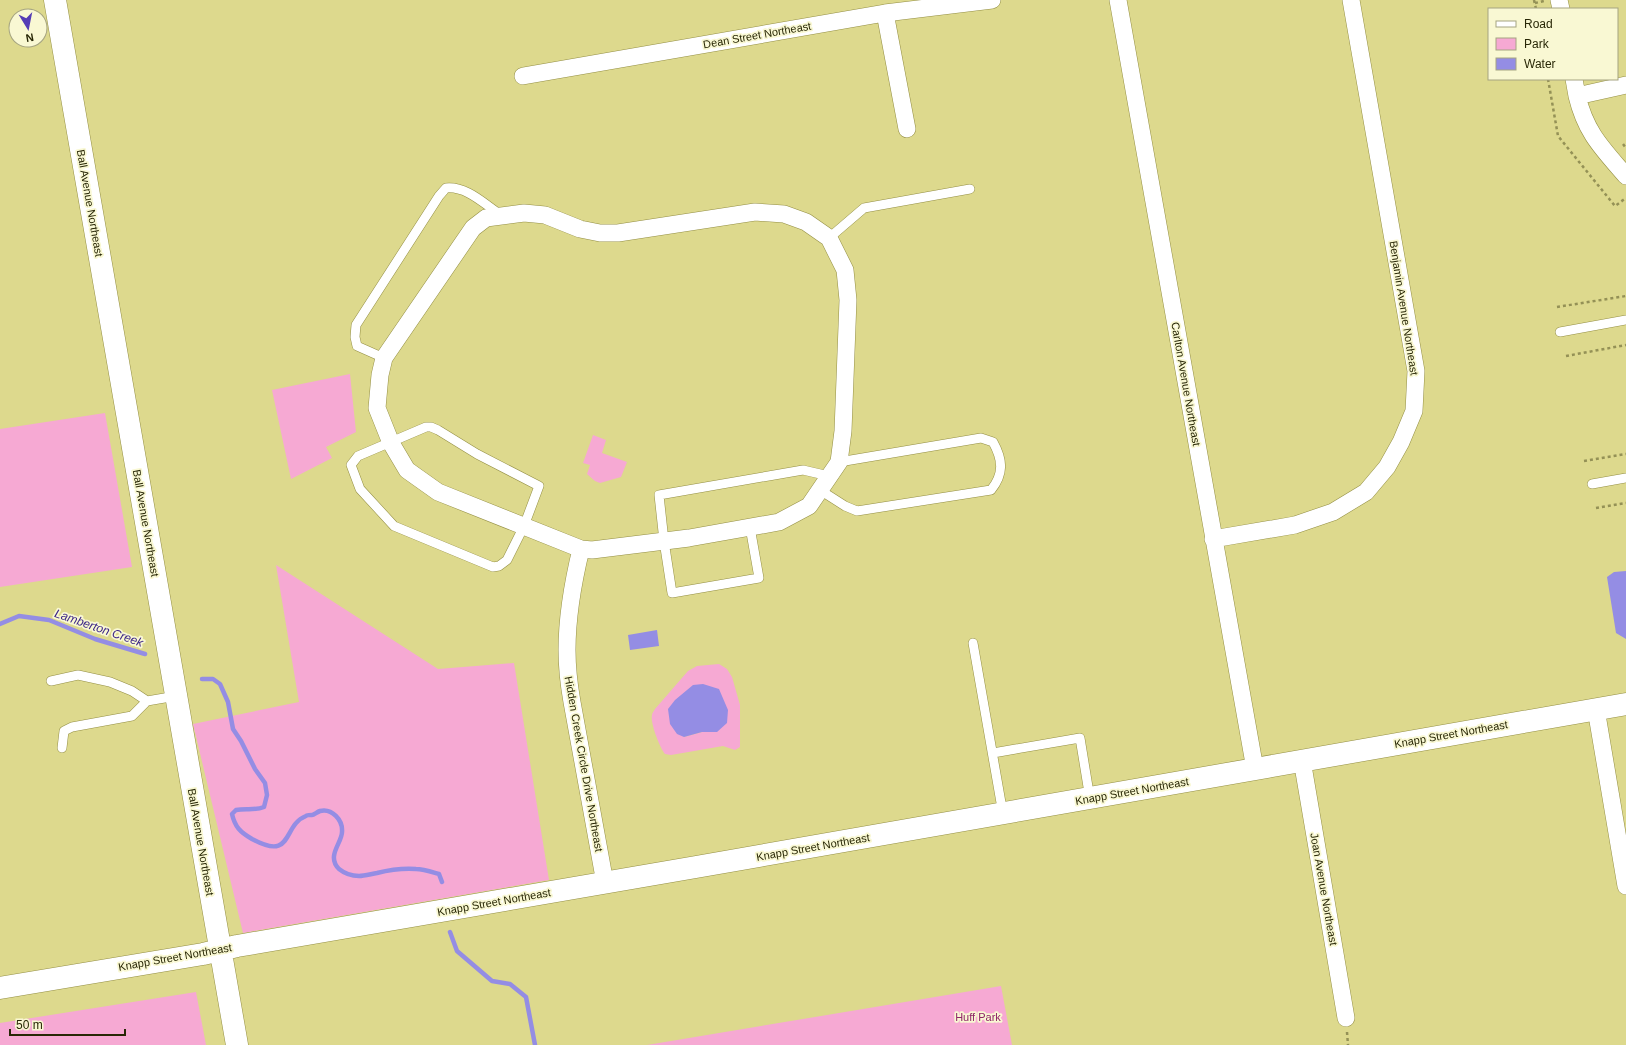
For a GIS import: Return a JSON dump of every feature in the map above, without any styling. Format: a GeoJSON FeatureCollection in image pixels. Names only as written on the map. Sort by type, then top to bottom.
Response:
{"type":"FeatureCollection","features":[{"type":"Feature","properties":{"kind":"main road","name":"Ball Avenue Northeast"},"geometry":{"type":"LineString","coordinates":[[55,0],[237,1045]]}},
{"type":"Feature","properties":{"kind":"main road","name":"Knapp Street Northeast"},"geometry":{"type":"LineString","coordinates":[[0,988],[1090,799],[1302,760],[1626,704]]}},
{"type":"Feature","properties":{"kind":"street","name":"Dean Street Northeast"},"geometry":{"type":"LineString","coordinates":[[523,76],[885,13],[992,0]]}},
{"type":"Feature","properties":{"kind":"street","name":"Carlton Avenue Northeast"},"geometry":{"type":"LineString","coordinates":[[1118,0],[1255,769]]}},
{"type":"Feature","properties":{"kind":"street","name":"Benjamin Avenue Northeast"},"geometry":{"type":"LineString","coordinates":[[1213,539],[1295,525],[1333,512],[1366,492],[1387,467],[1402,442],[1414,411],[1416,371],[1351,0]]}},
{"type":"Feature","properties":{"kind":"street"},"geometry":{"type":"LineString","coordinates":[[885,13],[907,130]]}},
{"type":"Feature","properties":{"kind":"street"},"geometry":{"type":"LineString","coordinates":[[1574,80],[1577,96],[1586,124],[1594,138],[1626,176]]}},
{"type":"Feature","properties":{"kind":"street"},"geometry":{"type":"LineString","coordinates":[[1577,96],[1626,85]]}},
{"type":"Feature","properties":{"kind":"street"},"geometry":{"type":"LineString","coordinates":[[755,212],[784,214],[806,222],[829,238],[845,270],[848,300],[843,431],[839,462],[809,506],[779,522],[664,541],[592,550],[581,549],[438,492],[407,470],[391,443],[377,408],[380,375],[384,358],[473,228],[486,218],[524,213],[545,215],[580,229],[600,233],[618,233],[755,212]]}},
{"type":"Feature","properties":{"kind":"street","name":"Hidden Creek Circle Drive Northeast"},"geometry":{"type":"LineString","coordinates":[[581,549],[571,593],[567,650],[568,676],[605,883]]}},
{"type":"Feature","properties":{"kind":"street"},"geometry":{"type":"LineString","coordinates":[[1596,709],[1626,886]]}},
{"type":"Feature","properties":{"kind":"street","name":"Joan Avenue Northeast"},"geometry":{"type":"LineString","coordinates":[[1302,760],[1346,1018]]}},
{"type":"Feature","properties":{"kind":"lane"},"geometry":{"type":"LineString","coordinates":[[384,358],[357,346],[355,336],[356,325],[439,196],[446,188],[466,191],[500,215]]}},
{"type":"Feature","properties":{"kind":"lane"},"geometry":{"type":"LineString","coordinates":[[829,238],[864,208],[970,189]]}},
{"type":"Feature","properties":{"kind":"lane"},"geometry":{"type":"LineString","coordinates":[[1560,332],[1626,320]]}},
{"type":"Feature","properties":{"kind":"lane"},"geometry":{"type":"LineString","coordinates":[[426,427],[431,427],[477,454],[539,486],[524,526],[507,560],[499,566],[493,567],[394,526],[360,489],[351,465],[358,456],[426,427]]}},
{"type":"Feature","properties":{"kind":"lane"},"geometry":{"type":"LineString","coordinates":[[750,527],[758,578],[672,593],[659,495],[803,470],[824,483],[845,506],[857,510],[991,490],[998,482],[1001,472],[1001,461],[993,442],[981,438],[839,462]]}},
{"type":"Feature","properties":{"kind":"lane"},"geometry":{"type":"LineString","coordinates":[[1592,484],[1626,478]]}},
{"type":"Feature","properties":{"kind":"lane"},"geometry":{"type":"LineString","coordinates":[[973,643],[1003,814]]}},
{"type":"Feature","properties":{"kind":"lane"},"geometry":{"type":"LineString","coordinates":[[52,681],[78,675],[104,681],[132,691],[148,701]]}},
{"type":"Feature","properties":{"kind":"lane"},"geometry":{"type":"LineString","coordinates":[[62,748],[64,731],[72,727],[132,716],[148,701],[176,696]]}},
{"type":"Feature","properties":{"kind":"lane"},"geometry":{"type":"LineString","coordinates":[[993,753],[1080,738],[1090,799]]}},
{"type":"Feature","properties":{"kind":"path"},"geometry":{"type":"LineString","coordinates":[[1548,80],[1558,136],[1615,206],[1626,198]]}},
{"type":"Feature","properties":{"kind":"path"},"geometry":{"type":"LineString","coordinates":[[1623,144],[1626,148]]}},
{"type":"Feature","properties":{"kind":"path"},"geometry":{"type":"LineString","coordinates":[[1557,307],[1626,296]]}},
{"type":"Feature","properties":{"kind":"path"},"geometry":{"type":"LineString","coordinates":[[1566,356],[1626,345]]}},
{"type":"Feature","properties":{"kind":"path"},"geometry":{"type":"LineString","coordinates":[[1584,461],[1626,454]]}},
{"type":"Feature","properties":{"kind":"path"},"geometry":{"type":"LineString","coordinates":[[1596,508],[1626,503]]}},
{"type":"Feature","properties":{"kind":"green space"},"geometry":{"type":"Polygon","coordinates":[[[350,374],[356,432],[326,447],[332,458],[291,479],[272,390],[350,374]]]}},
{"type":"Feature","properties":{"kind":"green space"},"geometry":{"type":"Polygon","coordinates":[[[105,413],[132,567],[0,587],[0,429],[105,413]]]}},
{"type":"Feature","properties":{"kind":"green space"},"geometry":{"type":"Polygon","coordinates":[[[593,435],[606,440],[602,453],[627,462],[621,477],[600,483],[595,481],[587,474],[590,465],[583,463],[593,435]]]}},
{"type":"Feature","properties":{"kind":"green space"},"geometry":{"type":"Polygon","coordinates":[[[276,565],[438,669],[514,663],[549,880],[243,933],[193,724],[299,702],[276,565]]]}},
{"type":"Feature","properties":{"kind":"green space"},"geometry":{"type":"Polygon","coordinates":[[[719,664],[727,669],[732,677],[740,705],[740,747],[735,750],[723,746],[671,755],[665,754],[654,729],[652,714],[688,671],[697,666],[719,664]],[[703,684],[684,737],[702,732],[717,732],[703,684]]]}},
{"type":"Feature","properties":{"kind":"green space","name":"Huff Park"},"geometry":{"type":"Polygon","coordinates":[[[1001,986],[1012,1045],[647,1045],[1001,986]]]}},
{"type":"Feature","properties":{"kind":"green space"},"geometry":{"type":"Polygon","coordinates":[[[196,992],[206,1045],[0,1045],[0,1023],[196,992]]]}},
{"type":"Feature","properties":{"kind":"water"},"geometry":{"type":"Polygon","coordinates":[[[1626,571],[1626,639],[1616,633],[1607,577],[1614,572],[1626,571]]]}},
{"type":"Feature","properties":{"kind":"water"},"geometry":{"type":"Polygon","coordinates":[[[657,630],[659,646],[630,650],[628,635],[657,630]]]}},
{"type":"Feature","properties":{"kind":"water"},"geometry":{"type":"Polygon","coordinates":[[[703,684],[719,689],[728,710],[727,723],[717,732],[702,732],[684,737],[677,734],[670,724],[668,709],[675,700],[693,685],[703,684]]]}},
{"type":"Feature","properties":{"kind":"waterway","name":"Lamberton Creek"},"geometry":{"type":"LineString","coordinates":[[0,624],[19,616],[49,620],[95,639],[145,654]]}},
{"type":"Feature","properties":{"kind":"waterway","name":"Lamberton Creek"},"geometry":{"type":"LineString","coordinates":[[202,679],[213,679],[220,684],[228,702],[233,729],[241,741],[255,769],[265,783],[267,795],[264,807],[257,809],[236,810],[232,814],[236,826],[244,834],[265,845],[275,846],[286,840],[293,827],[306,816],[313,815],[320,811],[329,811],[339,819],[342,828],[341,836],[334,854],[335,864],[339,869],[351,875],[359,876],[386,871],[419,869],[439,874],[442,882]]}},
{"type":"Feature","properties":{"kind":"waterway","name":"Lamberton Creek"},"geometry":{"type":"LineString","coordinates":[[450,932],[457,951],[492,981],[510,984],[526,997],[535,1045]]}}]}
